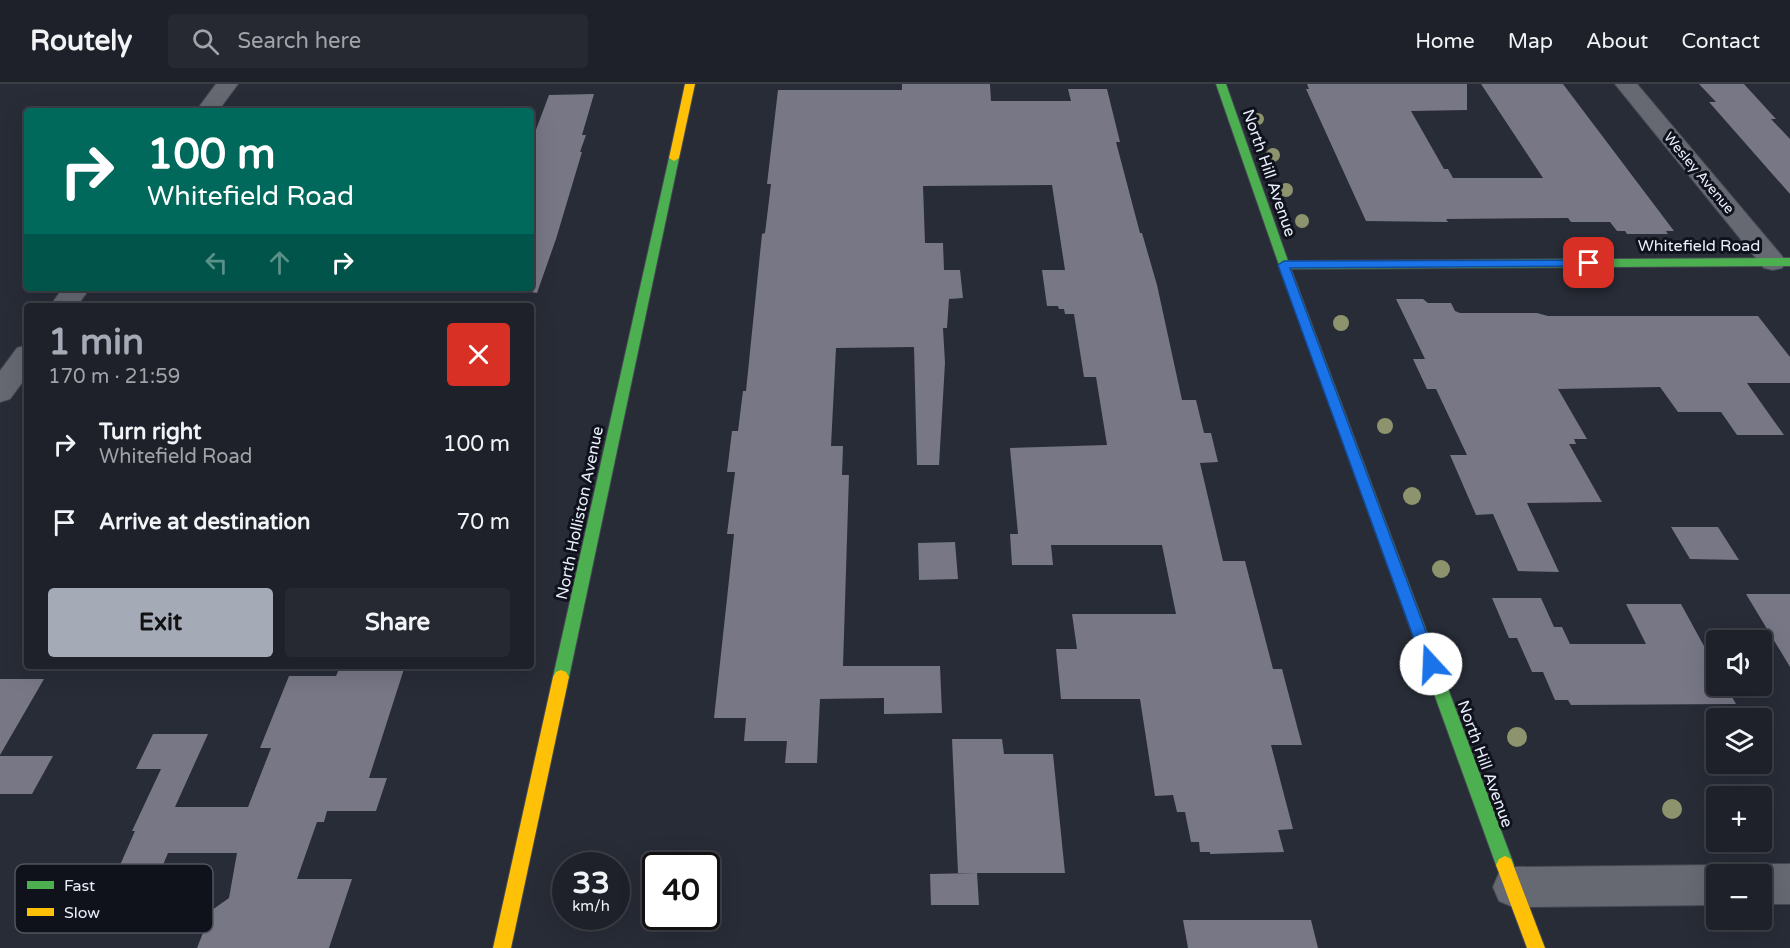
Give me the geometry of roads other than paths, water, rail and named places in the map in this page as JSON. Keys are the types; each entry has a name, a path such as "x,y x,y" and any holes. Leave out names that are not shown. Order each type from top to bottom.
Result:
{"street":[{"path":"209,108 227,84"},
{"name":"North Holliston Avenue","path":"502,948 690,84"},
{"name":"North Hill Avenue","path":"1221,84 1284,265 1536,948"},
{"name":"Wesley Avenue","path":"1626,84 1782,262"},
{"name":"Whitefield Road","path":"1284,265 1782,262"},
{"path":"65,303 75,291"},
{"path":"0,392 24,360"},
{"path":"1772,884 1790,884"},
{"path":"1512,886 1706,885"}]}
